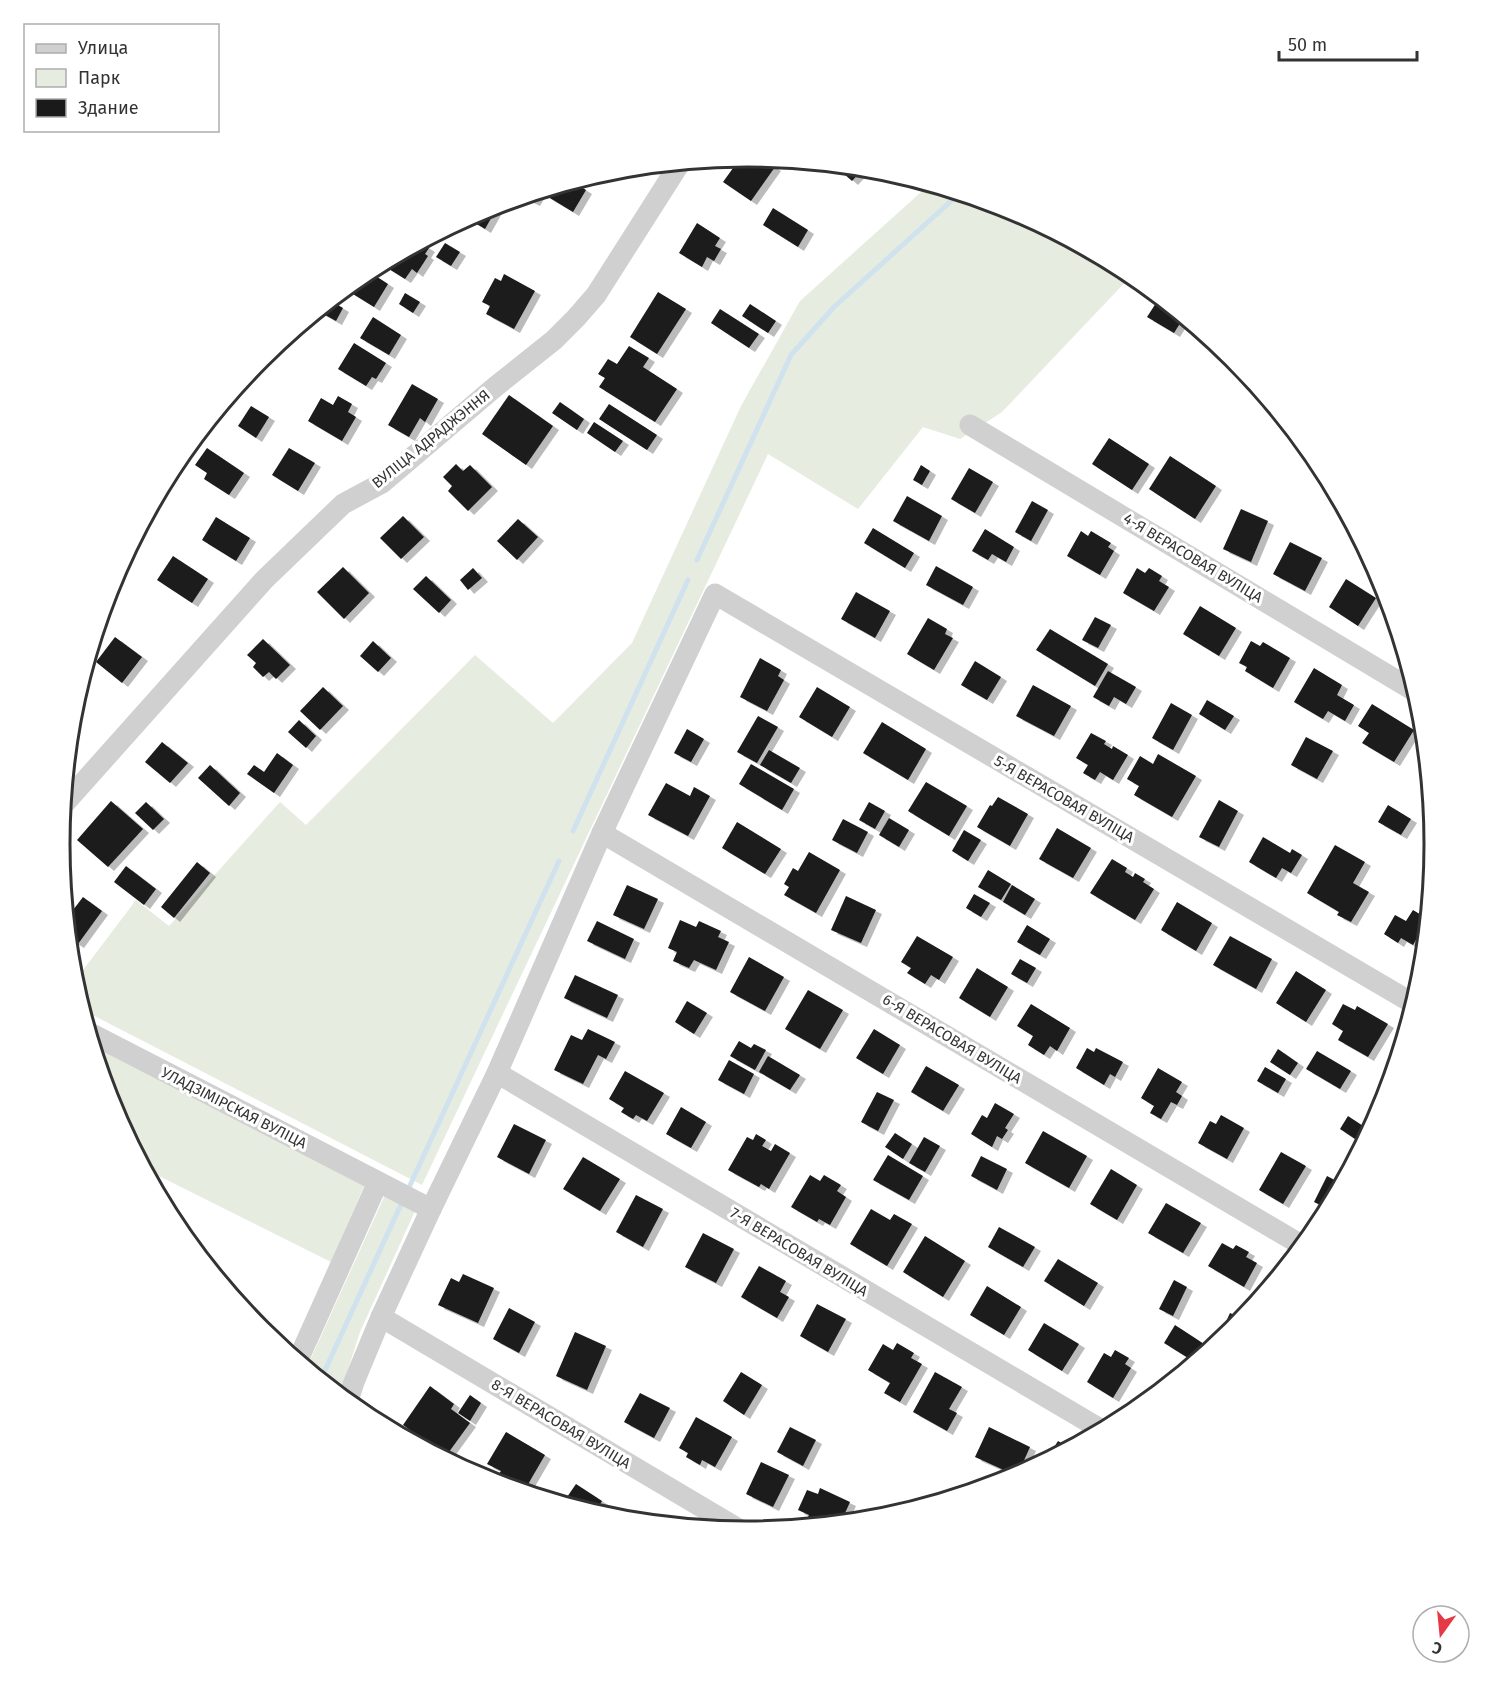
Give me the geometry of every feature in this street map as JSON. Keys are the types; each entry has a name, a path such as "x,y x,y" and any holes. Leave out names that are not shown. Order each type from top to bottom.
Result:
{"street":[{"name":"ВУЛІЦА АДРАДЖЭННЯ","path":"73,794 264,580 343,504 382,483 554,340 576,318 596,295 675,171"},
{"name":"4-Я ВЕРАСОВАЯ ВУЛІЦА","path":"970,424 1405,685"},
{"name":"5-Я ВЕРАСОВАЯ ВУЛІЦА","path":"602,833 715,594 1406,999"},
{"path":"351,1392 425,1205 497,1073 602,833"},
{"name":"6-Я ВЕРАСОВАЯ ВУЛІЦА","path":"602,833 1295,1241"},
{"name":"УЛАДЗІМІРСКАЯ ВУЛІЦА","path":"99,1038 425,1205"},
{"name":"7-Я ВЕРАСОВАЯ ВУЛІЦА","path":"497,1073 1094,1425"},
{"path":"301,1353 383,1185"},
{"name":"8-Я ВЕРАСОВАЯ ВУЛІЦА","path":"381,1317 724,1520"}],"green space":[{"path":"923,190 965,203 1047,237 1125,282 1002,412 960,439 923,427 858,509 768,454 422,1185 93,1015 83,970 136,900 169,926 280,802 306,825 475,655 553,723 632,643 741,406 800,301"},
{"path":"103,1050 365,1184 331,1262 157,1175 122,1103"},
{"path":"385,1195 415,1211 360,1332 342,1386 310,1360"}],"building":[{"path":"734,167 775,168 751,201 723,182"},
{"path":"845,174 856,176 852,181"},
{"path":"582,188 586,190 573,212 549,197"},
{"path":"773,208 808,230 798,247 763,225"},
{"path":"491,218 485,229 477,224"},
{"path":"697,223 720,238 715,246 721,249 714,261 707,257 702,267 679,253"},
{"path":"445,243 460,252 451,266 436,257"},
{"path":"429,248 425,254 428,256 417,273 412,269 405,279 390,270"},
{"path":"504,274 535,291 514,329 486,314 490,306 482,302 495,278 501,281"},
{"path":"377,277 388,284 374,307 353,294"},
{"path":"658,292 686,309 657,354 630,337"},
{"path":"405,293 420,302 413,313 399,304"},
{"path":"750,304 776,321 768,333 742,316"},
{"path":"1156,304 1180,323 1174,333 1147,317"},
{"path":"338,305 343,308 336,321 325,315"},
{"path":"720,309 759,334 749,348 711,323"},
{"path":"373,317 401,335 389,355 360,338"},
{"path":"354,343 386,363 376,379 372,377 366,386 338,369"},
{"path":"629,346 649,358 643,367 677,389 655,422 599,387 605,378 598,374 608,359 617,364"},
{"path":"412,384 438,399 425,422 420,418 409,437 388,425"},
{"path":"509,395 553,426 526,465 482,434"},
{"path":"338,396 352,404 348,412 356,417 342,441 308,421 321,398 333,405"},
{"path":"560,402 584,419 577,430 552,413"},
{"path":"609,404 657,435 647,450 599,419"},
{"path":"251,406 269,417 256,438 238,426"},
{"path":"594,422 623,441 615,452 587,433"},
{"path":"1109,438 1149,464 1132,490 1092,464"},
{"path":"207,448 244,473 229,495 204,479 207,473 195,465"},
{"path":"289,448 315,463 298,491 272,475"},
{"path":"1170,456 1216,486 1195,519 1149,489"},
{"path":"456,464 463,471 470,465 492,487 468,511 448,491 452,486 443,477"},
{"path":"921,465 930,471 922,485 913,480"},
{"path":"969,468 993,482 975,513 951,499"},
{"path":"907,496 942,516 929,541 893,521"},
{"path":"1032,501 1048,510 1031,541 1015,532"},
{"path":"1241,509 1268,521 1251,562 1223,549"},
{"path":"403,516 424,537 401,559 380,538"},
{"path":"216,517 250,538 236,561 202,540"},
{"path":"518,519 538,537 517,560 497,541"},
{"path":"873,528 914,553 905,568 864,543"},
{"path":"985,529 1014,547 1006,562 992,554 988,560 972,551"},
{"path":"1081,531 1088,536 1091,531 1111,543 1108,547 1114,551 1100,575 1067,556"},
{"path":"1290,542 1322,558 1305,591 1273,574"},
{"path":"173,556 208,579 192,603 157,580"},
{"path":"936,566 973,587 963,605 926,585"},
{"path":"343,567 369,593 344,619 317,592"},
{"path":"473,568 482,578 468,590 460,580"},
{"path":"1137,568 1145,573 1149,568 1162,576 1159,581 1169,587 1154,611 1123,593"},
{"path":"426,576 451,600 439,613 413,589"},
{"path":"1346,579 1376,598 1358,626 1329,607"},
{"path":"856,592 890,611 875,638 841,619"},
{"path":"1200,606 1236,628 1219,656 1183,634"},
{"path":"1095,617 1111,625 1098,648 1082,640"},
{"path":"928,618 947,629 945,634 953,638 934,670 907,654"},
{"path":"1050,629 1108,664 1095,686 1036,650"},
{"path":"115,637 142,657 122,683 96,662"},
{"path":"263,639 290,665 276,679 269,672 263,677 253,667 256,663 247,655"},
{"path":"373,641 391,658 378,672 360,656"},
{"path":"1251,641 1260,646 1263,642 1290,658 1273,688 1245,671 1247,667 1239,663"},
{"path":"760,658 781,670 778,676 784,680 767,711 740,697"},
{"path":"975,661 1001,677 987,700 961,685"},
{"path":"1314,668 1342,685 1337,695 1354,705 1345,721 1328,711 1323,719 1294,702"},
{"path":"1108,671 1136,687 1126,704 1114,697 1109,706 1093,697"},
{"path":"1033,685 1071,706 1054,736 1016,716"},
{"path":"323,687 343,706 320,730 300,711"},
{"path":"817,687 850,707 832,737 799,717"},
{"path":"1207,700 1234,716 1225,730 1199,714"},
{"path":"1171,703 1192,715 1173,750 1152,738"},
{"path":"1372,704 1414,730 1394,762 1362,743 1369,733 1358,726"},
{"path":"758,716 778,727 757,763 737,752"},
{"path":"299,720 316,736 306,748 288,732"},
{"path":"882,722 926,749 908,780 863,753"},
{"path":"687,729 704,739 691,762 674,753"},
{"path":"1091,733 1106,741 1104,744 1112,749 1113,746 1128,755 1113,780 1100,772 1095,780 1083,773 1088,765 1076,758"},
{"path":"1306,737 1333,751 1317,779 1291,765"},
{"path":"162,742 188,763 170,783 145,762"},
{"path":"769,750 800,768 791,783 760,765"},
{"path":"277,753 293,765 274,793 247,774 254,765 264,772"},
{"path":"1158,754 1196,776 1172,817 1134,795 1139,786 1127,779 1140,756 1153,764"},
{"path":"751,764 794,789 782,810 739,784"},
{"path":"210,765 240,793 229,806 198,778"},
{"path":"926,782 967,806 949,836 908,811"},
{"path":"666,783 690,796 694,787 710,796 688,836 648,815"},
{"path":"998,797 1028,814 1010,846 977,827 990,805 992,806"},
{"path":"1219,800 1238,811 1219,847 1199,837"},
{"path":"111,801 143,829 108,867 77,840"},
{"path":"146,802 164,819 153,830 135,813"},
{"path":"869,802 885,811 875,829 859,820"},
{"path":"1388,805 1411,819 1401,835 1378,822"},
{"path":"889,818 909,830 899,847 879,835"},
{"path":"843,819 868,832 857,853 832,840"},
{"path":"737,822 781,849 765,874 722,848"},
{"path":"1057,828 1091,848 1073,878 1039,859"},
{"path":"964,830 981,840 968,861 952,851"},
{"path":"1263,837 1290,853 1292,849 1302,855 1291,873 1282,868 1276,878 1249,862"},
{"path":"1335,845 1365,862 1353,883 1369,892 1351,922 1337,915 1339,912 1307,893"},
{"path":"809,852 840,870 816,913 784,895 789,887 784,884 793,868 798,871"},
{"path":"1112,859 1127,868 1125,872 1133,877 1135,873 1145,879 1143,882 1154,889 1135,920 1090,893"},
{"path":"197,862 210,873 174,918 161,907"},
{"path":"126,866 156,889 144,905 114,882"},
{"path":"988,870 1011,884 1001,900 978,887"},
{"path":"627,885 658,899 644,929 613,915"},
{"path":"1012,885 1035,899 1025,915 1003,902"},
{"path":"974,894 990,903 981,917 966,908"},
{"path":"846,896 876,910 861,943 831,930"},
{"path":"83,897 102,911 78,944 76,932 74,909"},
{"path":"1177,902 1212,923 1196,951 1161,930"},
{"path":"1413,910 1421,915 1418,936 1413,945 1401,938 1398,943 1384,934 1395,915 1406,921"},
{"path":"680,920 696,927 699,921 721,931 718,937 729,942 716,970 694,960 689,968 673,961 677,952 668,948"},
{"path":"597,921 634,939 625,959 587,941"},
{"path":"1027,925 1050,939 1040,955 1017,942"},
{"path":"917,936 953,957 939,980 931,975 925,984 907,973 911,968 901,962"},
{"path":"1230,936 1272,959 1256,989 1213,965"},
{"path":"749,957 784,977 765,1011 730,992"},
{"path":"1020,959 1036,968 1027,983 1011,974"},
{"path":"977,968 1008,987 990,1017 959,998"},
{"path":"1296,971 1326,990 1306,1022 1276,1003"},
{"path":"575,975 618,995 607,1018 564,998"},
{"path":"808,990 843,1010 820,1049 785,1029"},
{"path":"687,1001 707,1013 694,1034 675,1022"},
{"path":"1031,1004 1070,1028 1057,1051 1050,1046 1044,1055 1028,1045 1033,1036 1017,1026"},
{"path":"1343,1004 1355,1010 1357,1006 1388,1024 1368,1057 1338,1040 1343,1031 1332,1024"},
{"path":"588,1029 615,1042 606,1059 598,1055 583,1084 554,1070 571,1035 582,1040"},
{"path":"874,1029 900,1045 883,1074 856,1058"},
{"path":"739,1041 751,1048 754,1044 766,1050 755,1070 730,1056"},
{"path":"1087,1048 1094,1052 1096,1048 1123,1062 1115,1077 1110,1074 1104,1085 1076,1068"},
{"path":"1278,1049 1298,1063 1290,1075 1270,1062"},
{"path":"1317,1051 1351,1071 1340,1089 1306,1069"},
{"path":"768,1056 800,1075 790,1090 759,1072"},
{"path":"729,1060 754,1074 744,1094 718,1080"},
{"path":"926,1066 959,1085 943,1111 911,1092"},
{"path":"1265,1067 1286,1079 1278,1093 1257,1081"},
{"path":"1158,1068 1182,1082 1176,1092 1182,1096 1177,1105 1171,1102 1161,1119 1150,1113 1154,1106 1141,1098"},
{"path":"625,1071 664,1093 647,1121 636,1115 633,1119 621,1112 624,1108 609,1099"},
{"path":"877,1092 894,1100 878,1131 861,1122"},
{"path":"995,1103 1014,1114 1005,1128 1008,1130 1002,1139 997,1136 992,1147 971,1134 982,1115 987,1118"},
{"path":"681,1107 706,1122 691,1148 666,1134"},
{"path":"1221,1115 1244,1128 1227,1159 1198,1143 1210,1121 1216,1124"},
{"path":"1348,1116 1363,1126 1356,1140 1340,1129"},
{"path":"514,1124 546,1140 529,1174 497,1157"},
{"path":"1043,1131 1087,1156 1069,1188 1025,1163"},
{"path":"895,1133 912,1144 903,1159 885,1147"},
{"path":"756,1134 766,1140 762,1146 771,1151 775,1144 790,1153 769,1189 761,1184 759,1187 728,1170 747,1137 753,1140"},
{"path":"924,1137 940,1146 925,1172 909,1163"},
{"path":"1281,1152 1306,1166 1283,1204 1259,1190"},
{"path":"888,1155 923,1176 909,1200 873,1180"},
{"path":"981,1156 1007,1169 997,1190 971,1176"},
{"path":"583,1157 620,1179 600,1211 563,1189"},
{"path":"1111,1169 1137,1185 1117,1220 1090,1204"},
{"path":"810,1175 820,1181 824,1175 841,1185 837,1191 846,1197 830,1225 819,1219 817,1222 791,1207"},
{"path":"1327,1176 1335,1180 1320,1205 1314,1202"},
{"path":"636,1195 663,1209 643,1247 616,1232"},
{"path":"1166,1203 1201,1223 1183,1253 1148,1233"},
{"path":"871,1209 890,1220 894,1214 912,1224 887,1266 850,1244"},
{"path":"999,1227 1035,1247 1023,1267 988,1247"},
{"path":"703,1233 734,1249 716,1283 685,1267"},
{"path":"925,1236 965,1261 943,1297 903,1272"},
{"path":"1222,1243 1233,1249 1236,1245 1249,1252 1246,1257 1257,1263 1244,1287 1208,1266"},
{"path":"1058,1259 1098,1283 1084,1306 1044,1281"},
{"path":"759,1266 786,1281 780,1292 789,1297 777,1318 741,1297"},
{"path":"463,1274 494,1288 478,1323 438,1305 451,1278 459,1282"},
{"path":"1174,1280 1187,1287 1173,1316 1159,1309"},
{"path":"987,1286 1021,1307 1004,1335 970,1315"},
{"path":"817,1304 846,1319 828,1352 800,1336"},
{"path":"509,1308 535,1322 519,1353 493,1339"},
{"path":"1230,1313 1234,1315 1226,1323"},
{"path":"1044,1323 1079,1344 1062,1371 1028,1350"},
{"path":"1175,1325 1204,1344 1188,1358 1164,1343"},
{"path":"575,1332 606,1346 587,1390 556,1376"},
{"path":"897,1343 914,1353 911,1358 922,1364 900,1402 884,1393 890,1383 868,1370 883,1344 893,1350"},
{"path":"1115,1350 1129,1358 1125,1364 1131,1368 1113,1398 1087,1382 1104,1353 1111,1357"},
{"path":"741,1372 762,1385 744,1415 723,1401"},
{"path":"935,1372 962,1387 949,1409 957,1413 947,1431 913,1412"},
{"path":"430,1386 454,1404 451,1409 470,1423 449,1452 403,1425"},
{"path":"640,1393 670,1408 654,1438 624,1422"},
{"path":"470,1395 481,1403 470,1421 458,1413"},
{"path":"696,1417 732,1437 715,1467 702,1460 700,1465 686,1457 688,1453 679,1448"},
{"path":"790,1427 816,1440 803,1466 777,1452"},
{"path":"989,1427 1030,1447 1023,1462 1004,1470 975,1457"},
{"path":"506,1432 545,1455 528,1484 499,1473 501,1471 487,1464"},
{"path":"761,1462 789,1475 773,1507 746,1494"},
{"path":"576,1484 602,1501 600,1505 567,1497"},
{"path":"820,1488 850,1502 845,1514 807,1518 809,1515 798,1510 807,1490 818,1494"}],"waterway":[{"path":"697,560 791,355 834,307 953,199"},
{"path":"573,831 688,580"},
{"path":"407,1192 559,861"},
{"path":"324,1372 403,1200"}]}
